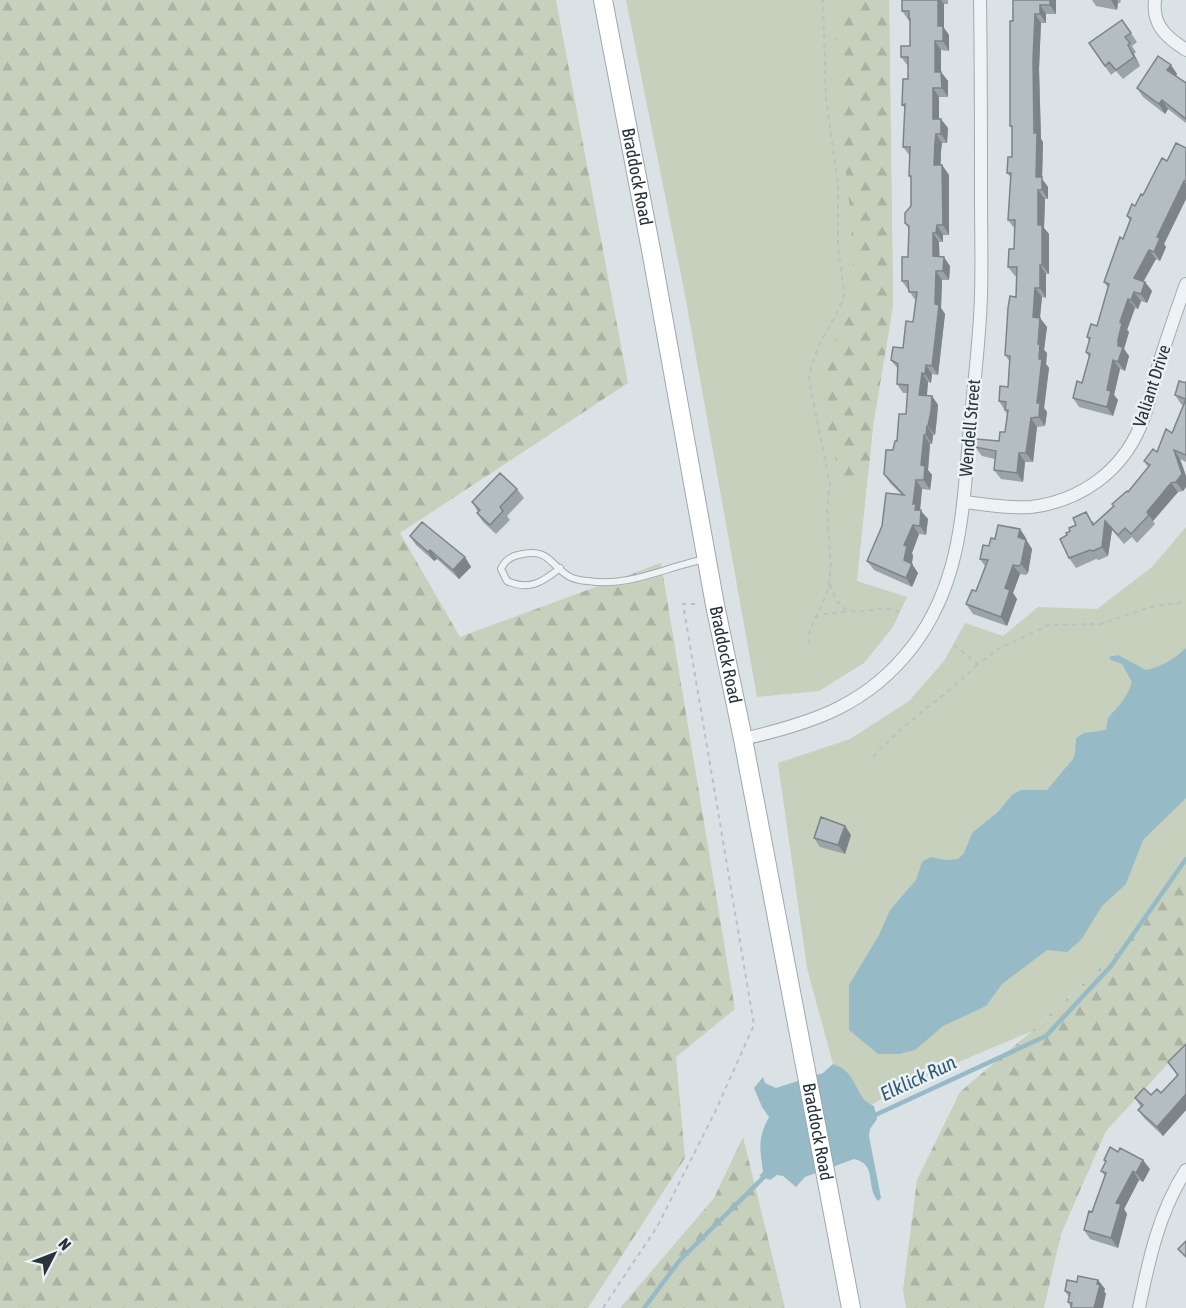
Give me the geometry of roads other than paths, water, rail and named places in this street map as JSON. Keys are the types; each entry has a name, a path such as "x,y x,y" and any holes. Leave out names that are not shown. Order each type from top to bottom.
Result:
{"main road":[{"name":"Braddock Road","path":"603,0 651,250 706,558 743,738 851,1308"}],"street":[{"name":"Wendell Street","path":"743,738 793,727 821,717 864,693 895,667 915,644 942,599 952,571 963,502 981,294 980,0"},
{"path":"1155,0 1156,20 1161,30 1169,39 1186,50"},
{"name":"Valiant Drive","path":"963,502 1029,507 1048,504 1086,490 1111,470 1131,446 1141,425 1169,331 1186,284"},
{"path":"1138,1308 1162,1214 1186,1170"}],"lane":[{"path":"560,568 542,581 523,587 507,581 501,569 510,557 532,553 546,556 560,568 570,577 590,582 618,582 706,558"}],"water":[{"path":"1186,648 1186,798 1143,840 1126,884 1102,906 1081,940 1067,952 1047,950 1002,984 986,1006 943,1026 915,1050 899,1054 878,1054 849,1030 849,985 879,935 890,910 916,880 922,862 930,857 946,860 958,859 964,853 972,833 998,812 1012,795 1021,790 1047,790 1073,759 1076,738 1084,733 1106,730 1108,718 1125,698 1132,682 1122,664 1109,657 1118,655 1146,670 1168,662"},
{"path":"833,1064 848,1073 863,1097 874,1106 877,1119 870,1129 869,1136 881,1198 878,1201 872,1189 869,1171 861,1162 854,1159 805,1177 796,1187 783,1176 777,1175 770,1180 759,1176 763,1172 761,1138 769,1117 754,1088 763,1077 765,1083 776,1088 823,1073"}],"waterway":[{"name":"Elklick Run","path":"873,1116 1046,1036 1111,966 1186,859"},
{"name":"Elklick Run","path":"644,1308 680,1260 766,1175"}]}
